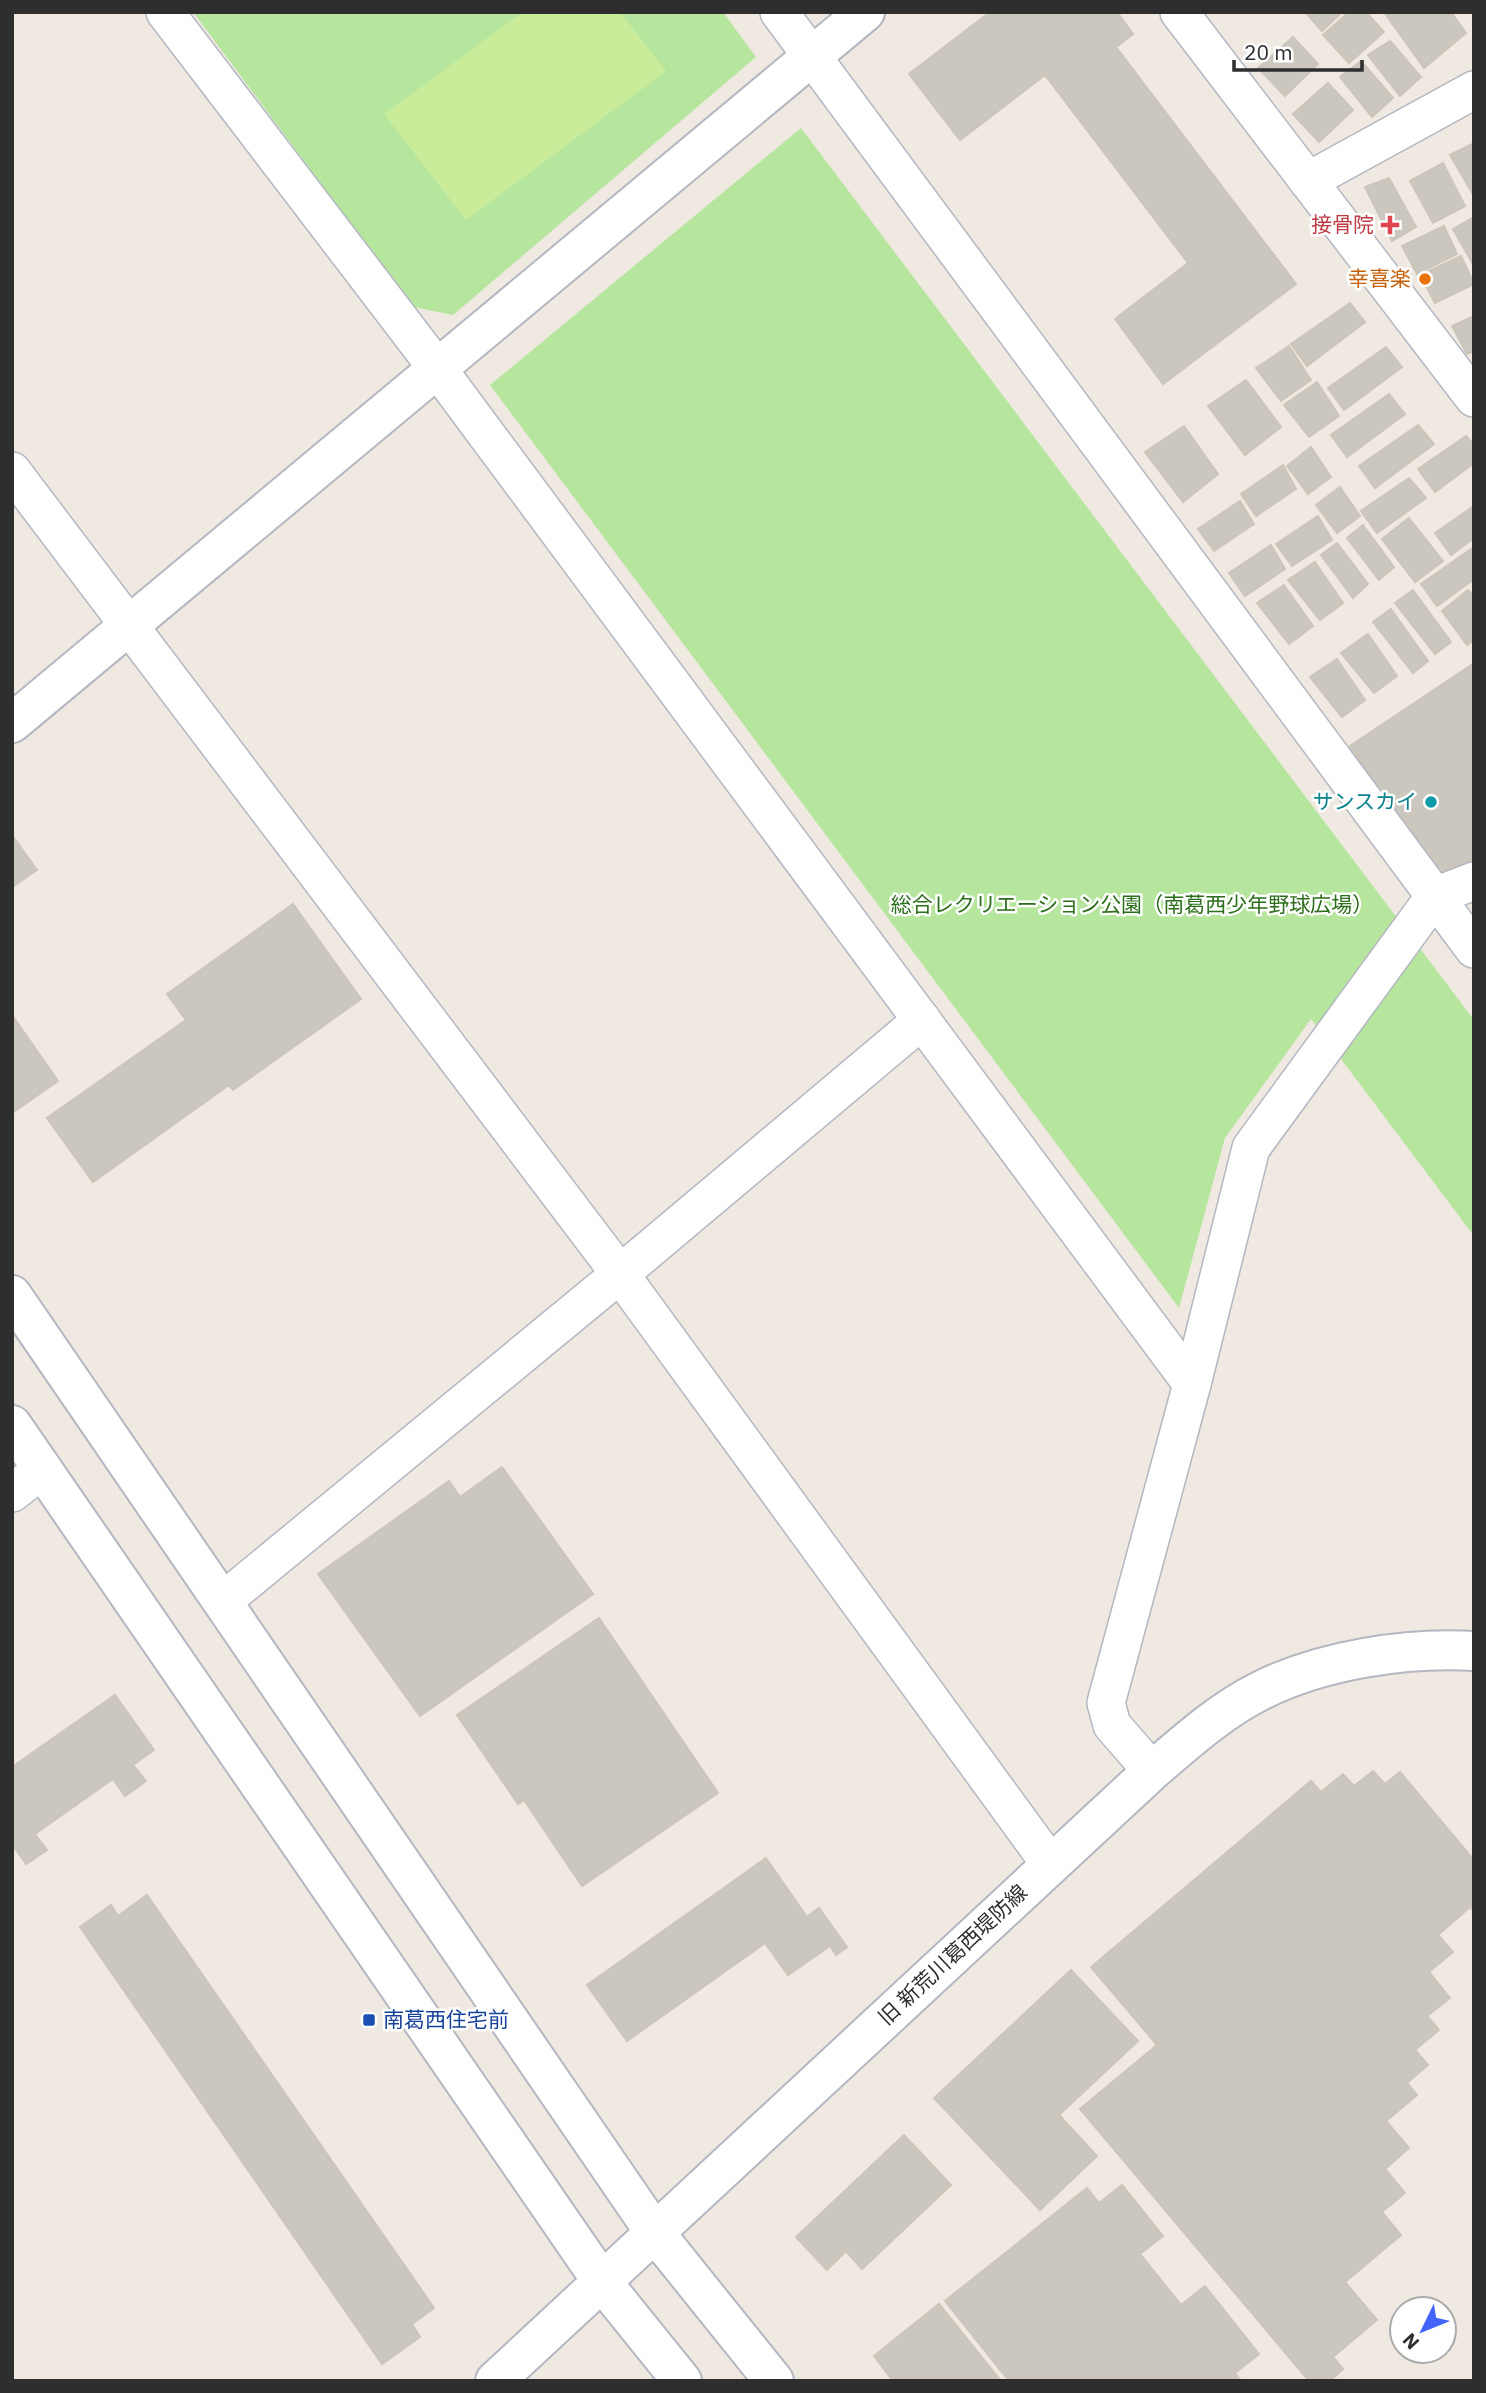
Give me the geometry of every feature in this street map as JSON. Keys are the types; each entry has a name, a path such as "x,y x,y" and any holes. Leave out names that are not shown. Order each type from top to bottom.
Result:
{"street":[{"path":"165,12 438,368 1192,1384"},
{"path":"779,12 1474,948"},
{"path":"12,723 865,12"},
{"path":"1179,12 1474,398"},
{"path":"1308,181 1474,90"},
{"path":"12,471 620,1274 1051,1865"},
{"path":"1152,1771 1112,1725 1106,1703 1192,1384 1251,1148 1435,896 1474,881"},
{"path":"223,1601 620,1274 922,1020"},
{"path":"12,1296 655,2233 774,2381"},
{"path":"12,1425 603,2283 681,2381"},
{"path":"12,1493 43,1469"},
{"name":"旧 新荒川葛西堤防線","path":"495,2381 1152,1771 1204,1727 1259,1691 1317,1668 1447,1649 1474,1651"}],"green space":[{"path":"193,12 723,12 756,57 453,315 413,307"},
{"path":"523,12 620,12 666,71 466,220 384,114"},
{"name":"総合レクリエーション公園（南葛西少年野球広場）","path":"801,128 1474,1020 1474,1236 1311,1019 1225,1138 1179,1308 490,385"}],"building":[{"path":"990,12 1117,12 1133,34 1116,47 1296,284 1163,384 1115,319 1188,263 1045,75 960,140 909,74"},
{"path":"1305,12 1342,12 1322,31"},
{"path":"1349,12 1366,12 1384,32 1349,63 1323,35"},
{"path":"1384,12 1451,12 1466,33 1424,68"},
{"path":"1293,37 1318,64 1285,96 1258,68"},
{"path":"1390,41 1421,77 1400,96 1368,55"},
{"path":"1361,61 1393,98 1372,117 1340,77"},
{"path":"1328,83 1353,110 1319,142 1293,114"},
{"path":"1474,143 1474,196 1450,155"},
{"path":"1443,163 1465,206 1433,223 1410,181"},
{"path":"1389,178 1416,227 1392,241 1365,187"},
{"path":"1474,217 1474,266 1453,229"},
{"path":"1444,226 1457,254 1417,274 1402,246"},
{"path":"1461,256 1474,284 1435,303 1420,275"},
{"path":"1350,303 1365,322 1307,366 1291,344"},
{"path":"1474,316 1474,351 1467,354 1452,326"},
{"path":"1289,346 1311,380 1281,401 1256,368"},
{"path":"1386,347 1402,367 1344,410 1328,388"},
{"path":"1246,380 1281,427 1245,455 1208,406"},
{"path":"1317,382 1339,416 1309,437 1284,405"},
{"path":"1389,394 1405,414 1347,457 1331,435"},
{"path":"1418,425 1434,444 1375,488 1359,466"},
{"path":"1184,426 1218,474 1183,502 1145,452"},
{"path":"1466,436 1474,445 1474,463 1435,492 1418,469"},
{"path":"1311,447 1331,477 1308,494 1287,466"},
{"path":"1283,465 1296,489 1256,516 1241,494"},
{"path":"1409,478 1426,498 1377,533 1361,511"},
{"path":"1340,487 1360,516 1337,533 1316,505"},
{"path":"1240,501 1254,524 1214,551 1198,529"},
{"path":"1474,506 1474,538 1451,555 1435,533"},
{"path":"1318,516 1332,540 1292,566 1276,544"},
{"path":"1409,518 1443,561 1415,582 1382,539"},
{"path":"1363,525 1394,567 1379,580 1347,538"},
{"path":"1337,543 1368,584 1353,598 1321,555"},
{"path":"1271,545 1285,569 1245,596 1229,573"},
{"path":"1474,547 1474,579 1437,606 1421,584"},
{"path":"1315,562 1343,603 1320,620 1288,580"},
{"path":"1284,585 1313,626 1289,644 1257,603"},
{"path":"1413,590 1451,642 1435,654 1395,603"},
{"path":"1468,590 1474,596 1474,640 1467,645 1442,611"},
{"path":"1391,609 1428,661 1413,673 1373,622"},
{"path":"1368,634 1397,676 1374,693 1341,653"},
{"path":"1337,659 1365,700 1342,717 1310,677"},
{"name":"サンスカイ","path":"1474,663 1474,859 1437,874 1350,746"},
{"path":"12,835 37,870 12,887"},
{"path":"293,904 361,999 233,1090 229,1085 93,1182 47,1118 186,1020 167,994"},
{"path":"12,1015 58,1081 12,1113"},
{"path":"502,1467 593,1594 420,1716 318,1574 449,1481 460,1497"},
{"path":"599,1618 718,1793 582,1886 524,1800 518,1804 457,1715"},
{"path":"115,1695 154,1750 133,1765 146,1781 125,1796 113,1779 35,1834 47,1850 26,1864 15,1848 12,1850 12,1767"},
{"path":"1373,1771 1385,1784 1400,1772 1474,1860 1474,1911 1470,1907 1438,1935 1453,1952 1429,1972 1450,1998 1427,2016 1439,2030 1415,2050 1428,2065 1407,2083 1417,2095 1386,2121 1409,2148 1385,2169 1405,2193 1382,2212 1401,2235 1345,2282 1377,2320 1333,2357 1343,2369 1330,2381 1309,2381 1080,2109 1157,2045 1091,1967 1311,1781 1321,1792 1343,1774 1354,1786"},
{"path":"766,1858 807,1917 819,1908 847,1947 836,1955 830,1946 788,1975 765,1943 627,2041 587,1985"},
{"path":"147,1895 434,2308 412,2324 420,2337 382,2364 80,1927 111,1905 118,1916"},
{"path":"1071,1970 1138,2041 1059,2115 1097,2156 1040,2210 934,2098"},
{"path":"904,2135 951,2185 862,2269 846,2251 827,2270 796,2237"},
{"path":"1122,2185 1163,2236 1140,2254 1181,2305 1205,2286 1259,2354 1235,2373 1241,2381 1009,2381 945,2301 1087,2188 1099,2203"},
{"path":"939,2304 1001,2381 893,2381 874,2356"}],"place":[{"name":"接骨院","path":"1390,225"},
{"name":"幸喜楽","path":"1425,279"},
{"name":"サンスカイ","path":"1431,802"},
{"name":"南葛西住宅前","path":"369,2020"}]}
